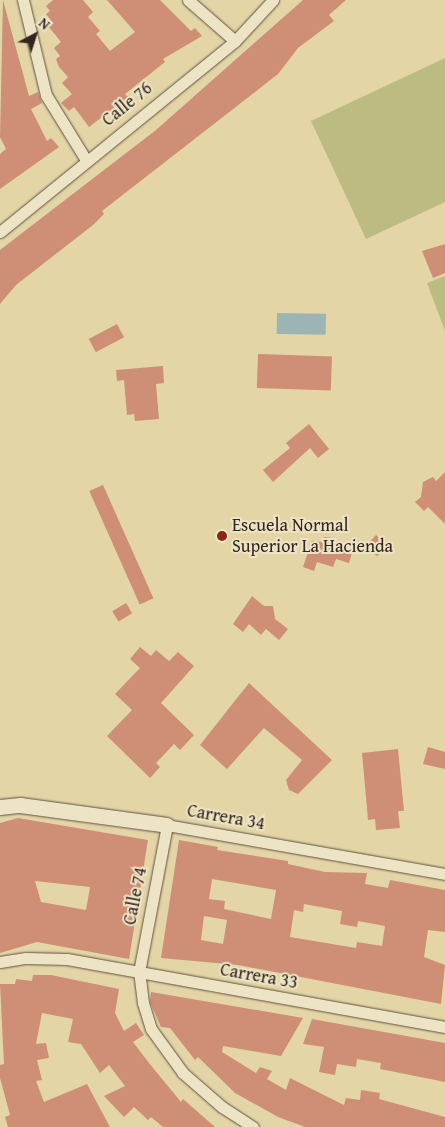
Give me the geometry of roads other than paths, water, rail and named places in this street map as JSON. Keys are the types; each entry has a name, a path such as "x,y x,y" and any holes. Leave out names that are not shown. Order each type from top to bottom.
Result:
{"street":[{"path":"23,0 46,95 86,160"},
{"path":"188,0 235,41"},
{"name":"Calle 76","path":"0,232 86,160 235,41 273,0"},
{"name":"Carrera 34","path":"0,807 20,805 167,825 445,874"},
{"name":"Calle 74","path":"138,972 167,825"},
{"name":"Carrera 33","path":"0,962 26,958 67,959 445,1027"},
{"path":"138,972 151,1029 166,1051 202,1091 253,1127"}],"water":[{"path":"277,313 326,314 326,335 277,334"}],"place":[{"name":"Escuela Normal Superior La Hacienda","path":"222,536"}]}
